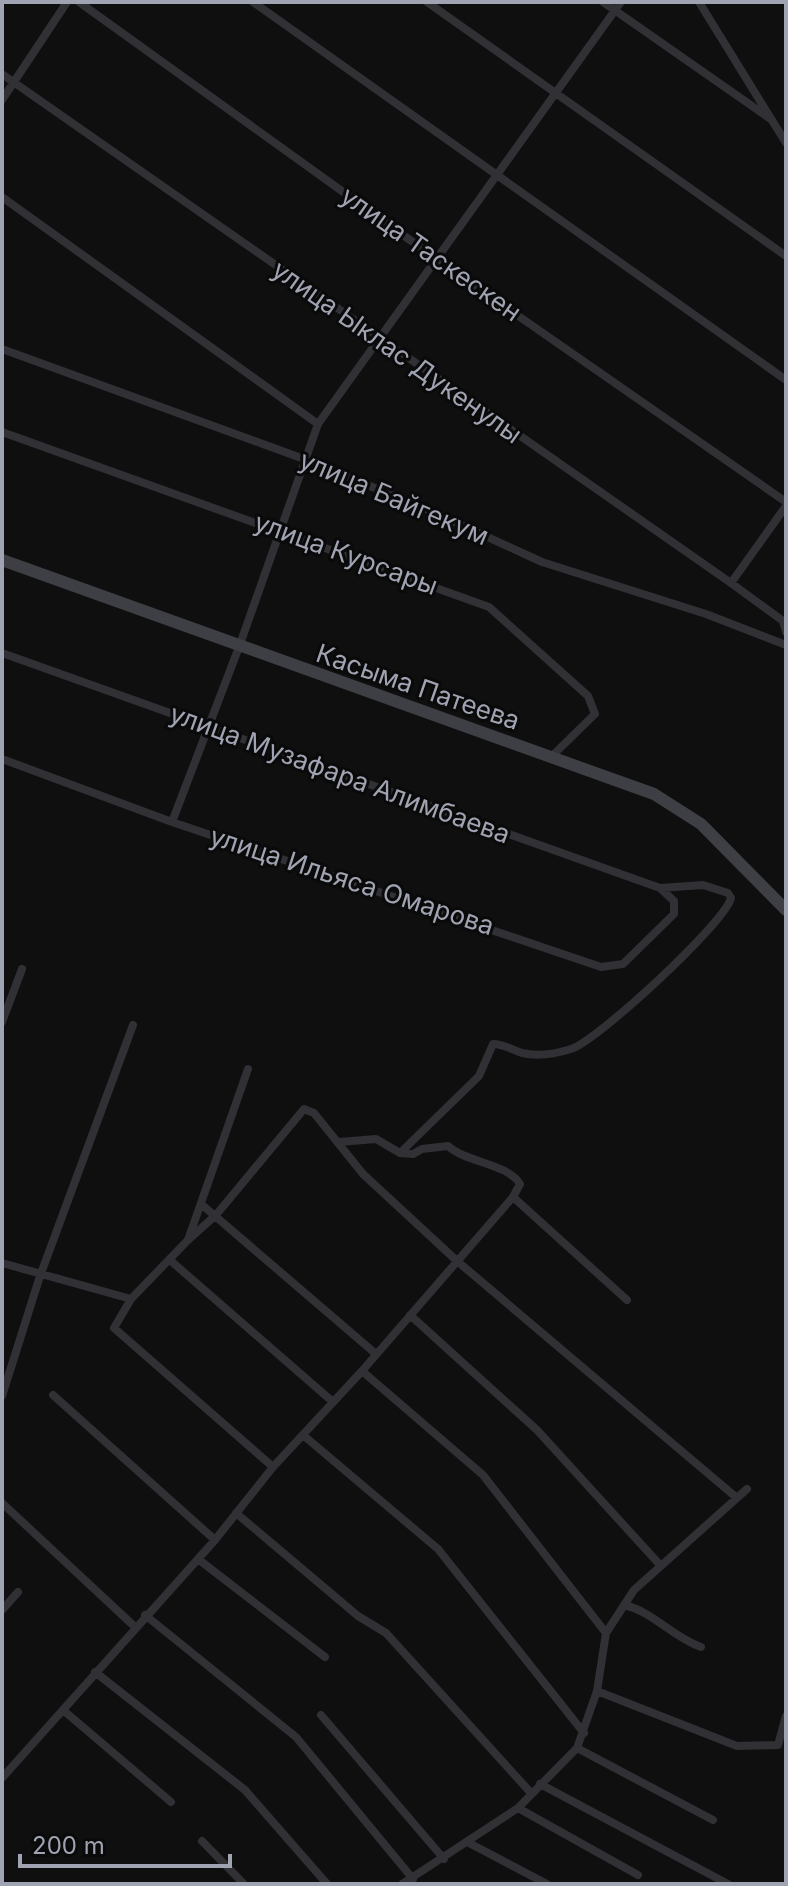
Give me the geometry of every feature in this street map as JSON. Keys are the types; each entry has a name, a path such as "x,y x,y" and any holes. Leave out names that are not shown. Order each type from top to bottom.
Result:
{"main road":[{"name":"Касыма Патеева","path":"2,560 654,794 701,824 786,910"}],"street":[{"path":"2,100 67,2"},
{"name":"улица Таскескен","path":"79,2 435,258 786,504"},
{"path":"253,2 786,380"},
{"path":"427,2 786,256"},
{"path":"603,2 618,6 772,120"},
{"path":"699,2 786,143"},
{"path":"172,822 239,647 278,529 318,424 618,6"},
{"name":"улица Ыклас Дукенулы","path":"2,74 731,583 783,621 786,632"},
{"path":"2,197 318,424"},
{"name":"улица Байгекум","path":"2,349 304,459 431,511 542,562 706,614 786,645"},
{"name":"улица Курсары","path":"2,432 489,607 588,696 595,714 551,757"},
{"path":"731,583 786,504"},
{"name":"улица Музафара Алимбаева","path":"2,653 660,888 674,901"},
{"name":"улица Ильяса Омарова","path":"2,759 172,822 601,967 623,964 637,952 674,914 674,901"},
{"path":"400,1153 479,1076 493,1044 546,1055 575,1048 591,1039 671,968 723,912 731,898 728,893 703,885 660,888"},
{"path":"2,1022 22,969"},
{"path":"2,1396 40,1276 133,1025"},
{"path":"188,1240 248,1069"},
{"path":"273,1467 114,1328 131,1299 216,1215 304,1109 314,1113 363,1174 457,1261 737,1498"},
{"path":"2,1778 134,1626 215,1540 273,1467 362,1371 513,1197 520,1184 514,1175 459,1156 448,1146 422,1149 413,1154 400,1153 376,1139 339,1142"},
{"path":"513,1197 627,1300"},
{"path":"201,1204 376,1354"},
{"path":"171,1261 333,1402"},
{"path":"2,1263 131,1299"},
{"path":"410,1315 537,1430 661,1566"},
{"path":"362,1371 483,1475 606,1633"},
{"path":"53,1395 215,1540"},
{"path":"303,1435 438,1549 584,1733"},
{"path":"402,1884 469,1843 518,1808 577,1748 597,1691 606,1633 624,1605 634,1590 747,1489"},
{"path":"2,1503 134,1626"},
{"path":"236,1513 358,1616 386,1633 531,1793"},
{"path":"198,1559 325,1657"},
{"path":"2,1610 18,1592"},
{"path":"624,1605 641,1609 687,1642 701,1647"},
{"path":"145,1615 296,1737 413,1879"},
{"path":"95,1672 245,1790 327,1884"},
{"path":"597,1691 737,1746 778,1745 786,1716"},
{"path":"63,1710 171,1802"},
{"path":"321,1715 444,1859"},
{"path":"577,1748 713,1820"},
{"path":"540,1784 728,1884"},
{"path":"518,1808 638,1875"},
{"path":"202,1841 244,1884"},
{"path":"469,1843 547,1884"}]}
